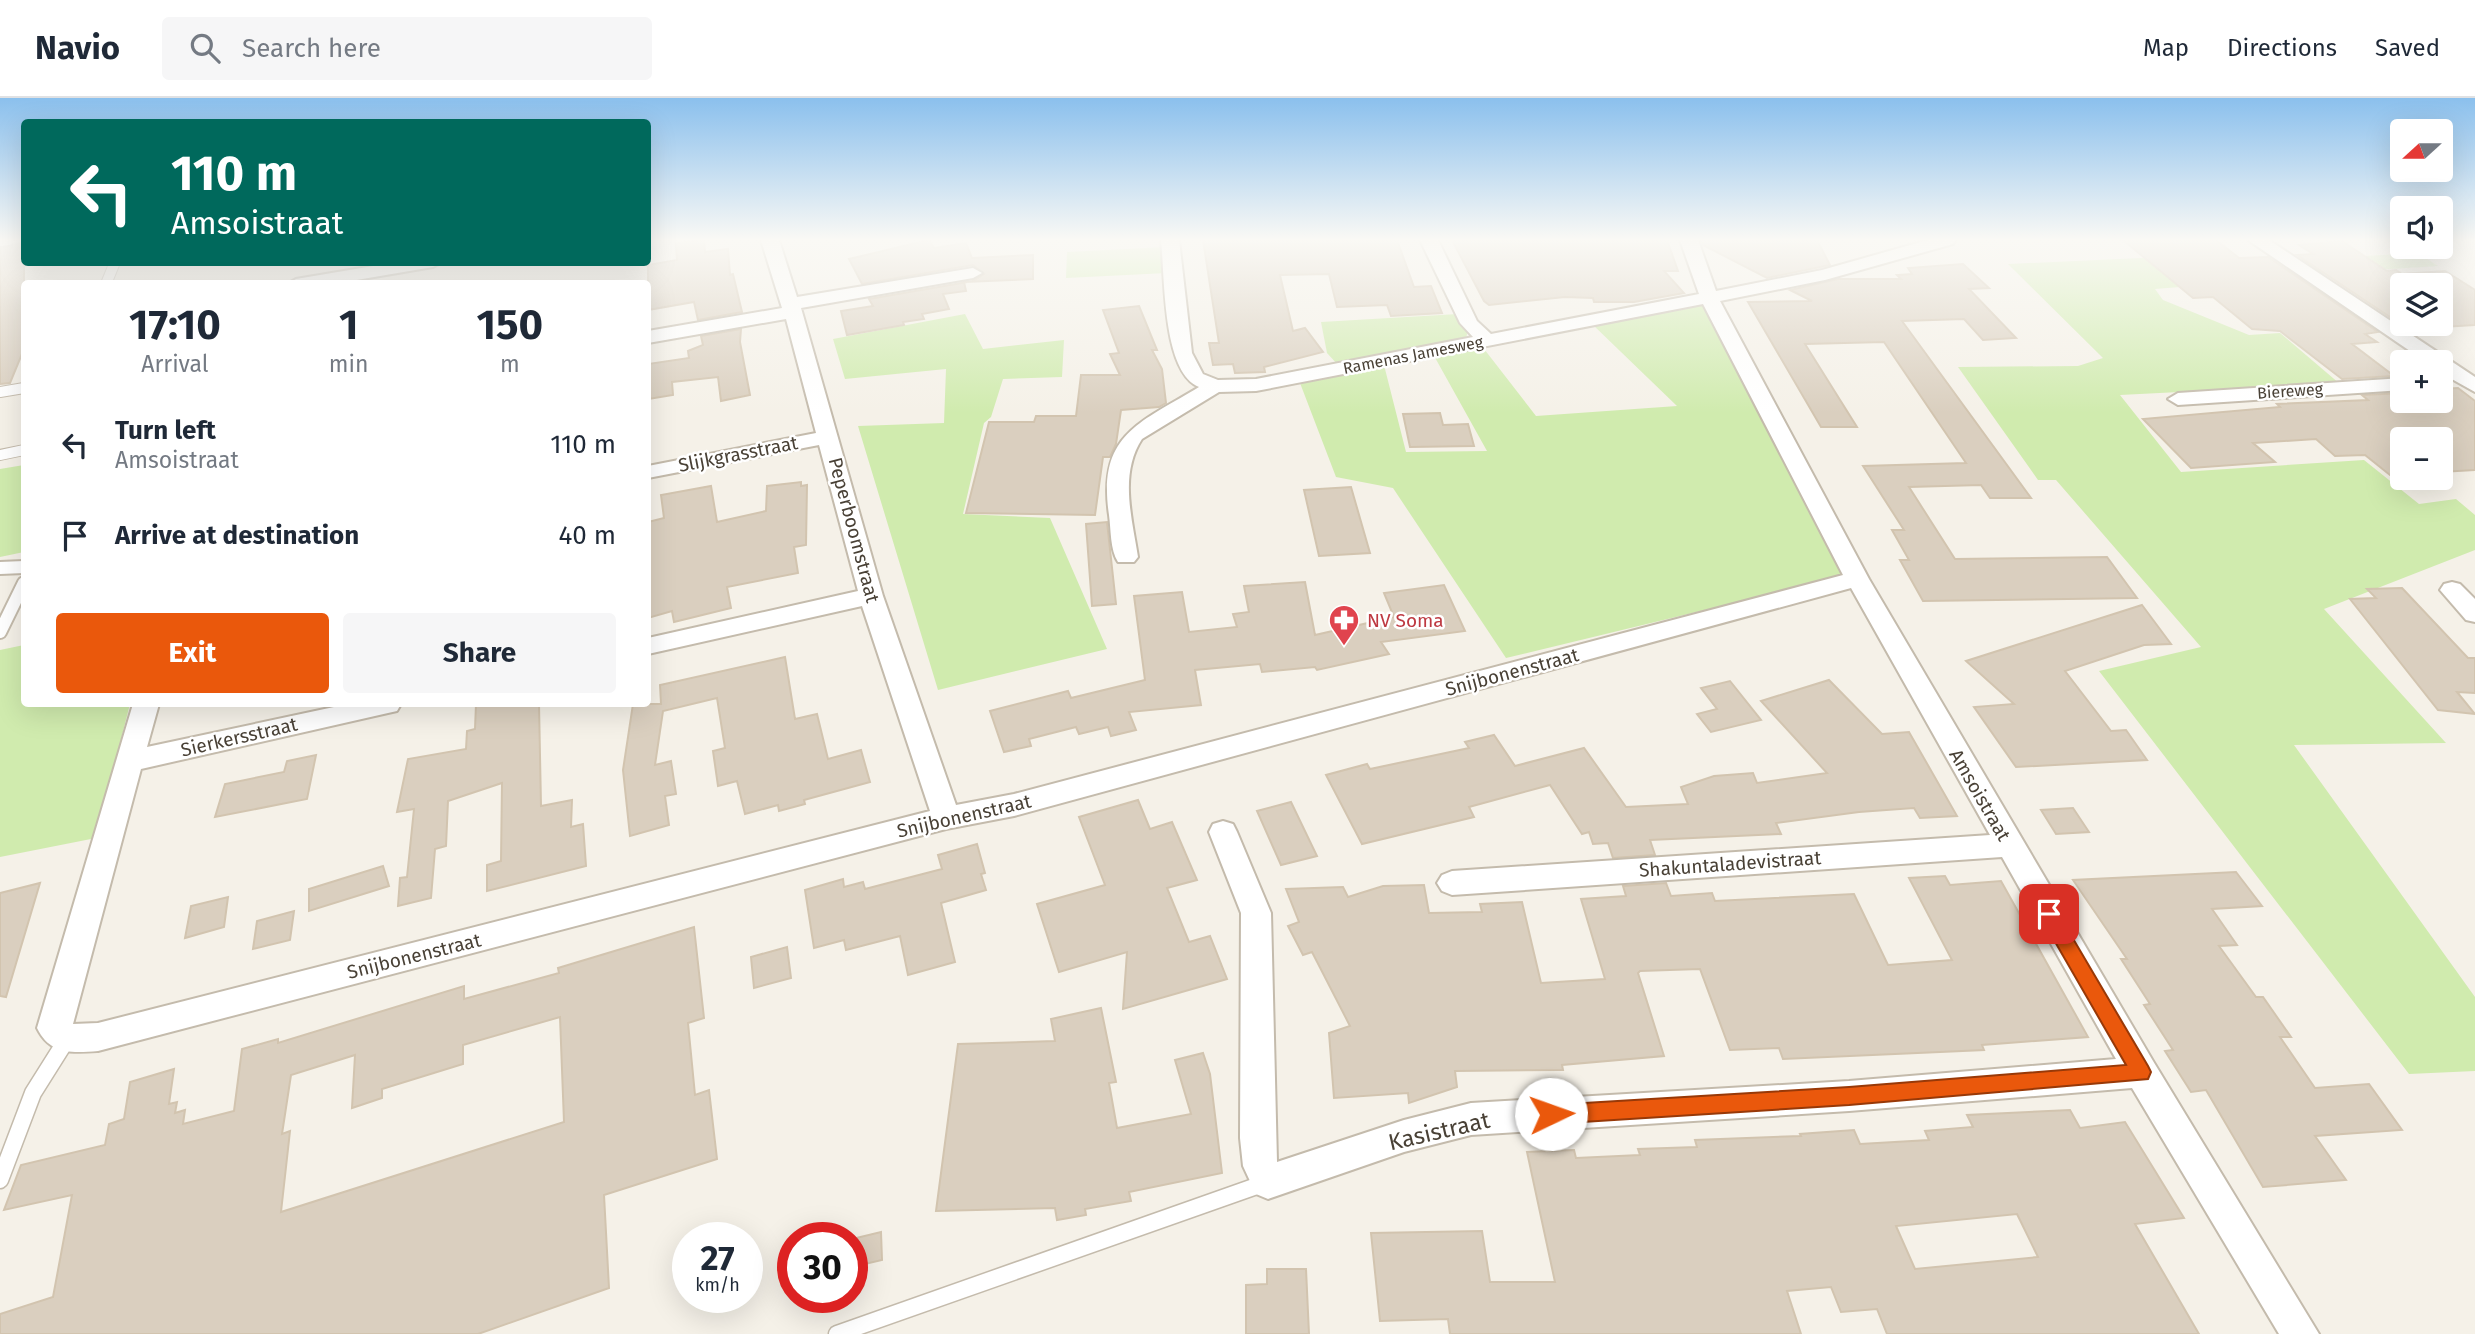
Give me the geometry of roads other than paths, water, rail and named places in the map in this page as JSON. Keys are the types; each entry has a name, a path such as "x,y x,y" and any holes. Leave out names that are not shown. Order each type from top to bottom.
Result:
{"street":[{"name":"Peperboomstraat","path":"789,298 871,596 946,818"},
{"path":"651,336 845,298"},
{"path":"1176,298 1182,353 1195,378 1214,386"},
{"path":"1457,298 1469,323 1486,340"},
{"name":"Ramenas Jamesweg","path":"1214,386 1256,386 1705,298"},
{"name":"Amsoistraat","path":"1709,298 1857,579 2141,1072 2300,1334"},
{"path":"2343,298 2421,350"},
{"path":"2453,371 2471,383"},
{"path":"2453,382 2471,383"},
{"name":"Biereweg","path":"2178,398 2390,385"},
{"path":"1126,557 1117,496 1119,468 1126,448 1135,435 1214,386"},
{"name":"Slijkgrasstraat","path":"651,471 828,437"},
{"name":"Snijbonenstraat","path":"67,1040 98,1037 946,818 1014,805 1857,579"},
{"path":"2452,590 2475,614"},
{"path":"651,645 871,596"},
{"path":"67,1040 53,1028 145,707"},
{"name":"Sierkersstraat","path":"131,761 374,707"},
{"path":"1223,832 1256,913 1257,1138 1260,1166 1268,1182"},
{"name":"Shakuntaladevistraat","path":"1452,883 2009,845"},
{"name":"Kasistraat","path":"1268,1182 1404,1136 1471,1119 1849,1096 2141,1072"}],"lane":[{"path":"0,392 21,388"},
{"path":"0,455 21,452"},
{"path":"0,568 21,567"},
{"path":"0,632 21,589"},
{"path":"0,1180 33,1093 67,1040"},
{"path":"836,1334 1268,1182"}],"place":[{"name":"NV Soma","path":"1344,647"}]}
